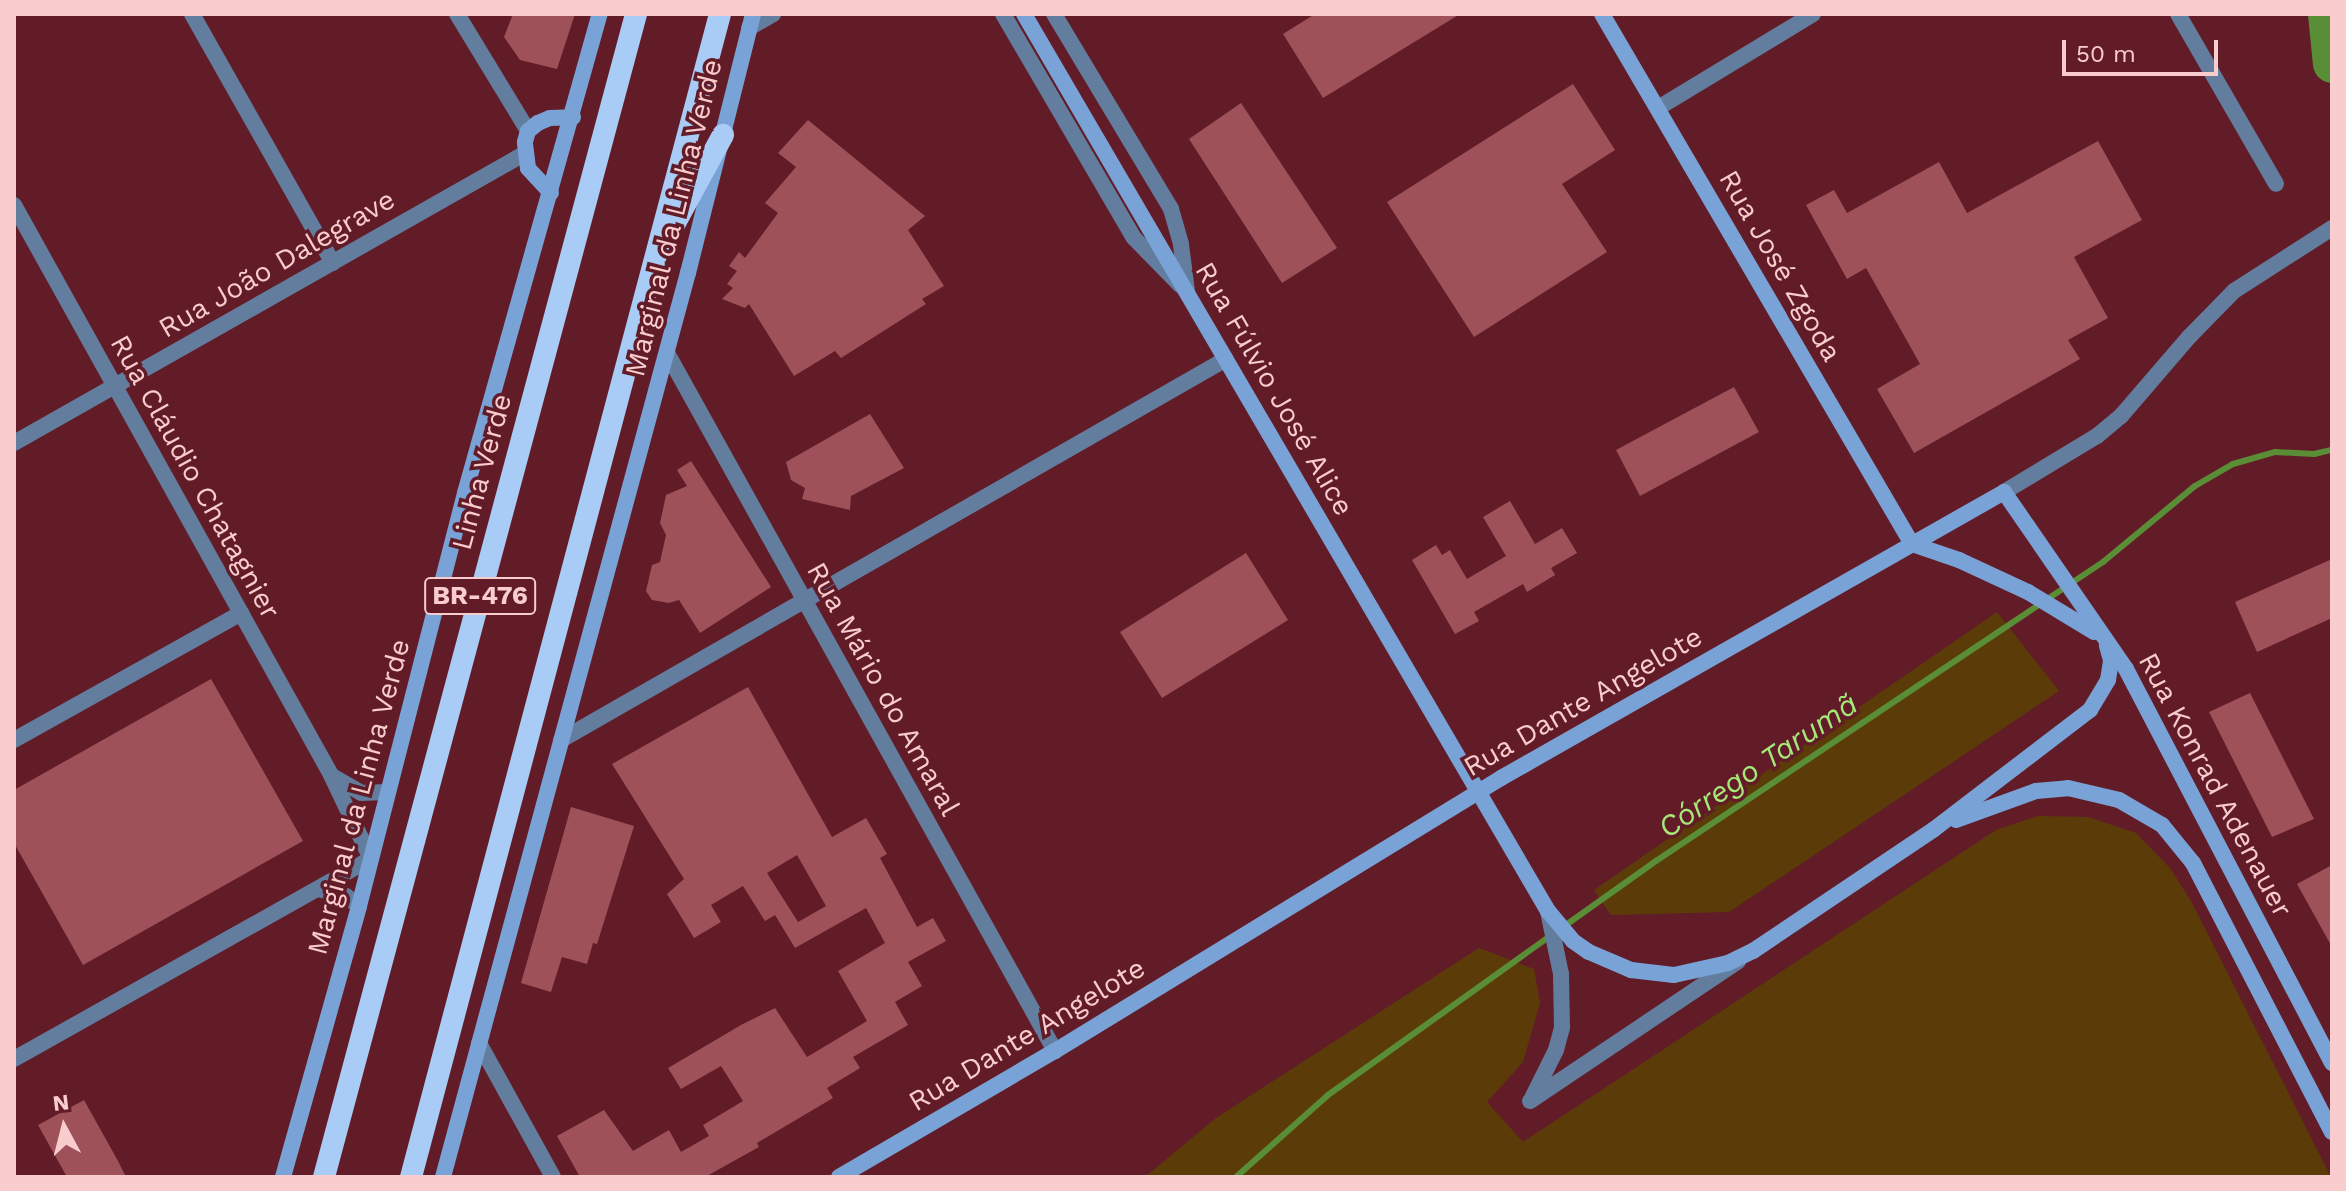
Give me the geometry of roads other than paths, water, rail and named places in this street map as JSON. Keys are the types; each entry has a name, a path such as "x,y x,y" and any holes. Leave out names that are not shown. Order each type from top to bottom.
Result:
{"highway":[{"name":"Linha Verde","path":"324,1177 636,14"},
{"name":"BR-476","path":"411,1177 720,14"},
{"path":"652,267 723,135"}],"main road":[{"name":"Marginal da Linha Verde","path":"283,1177 359,906 507,340 600,14"},
{"name":"Rua Fúlvio José Alice","path":"1024,14 1477,792 1548,911 1573,941 1608,962 1653,975 1699,972 1753,951 1933,830"},
{"name":"Rua José Zgoda","path":"1602,14 1912,544"},
{"name":"Marginal da Linha Verde","path":"443,1177 667,353 751,21"},
{"path":"551,193 528,168 524,154 528,131 550,118 573,117"},
{"path":"1933,830 2090,710 2108,680 2111,660 2104,640 2004,492"},
{"name":"Rua Dante Angelote","path":"839,1177 1055,1051 1477,792 2004,492"},
{"name":"Rua Konrad Adenauer","path":"1912,544 1959,560 2028,592 2104,640 2142,697 2332,1063"},
{"name":"Rua Konrad Adenauer","path":"1933,830 2001,801 2036,791 2068,788 2119,800 2154,819 2193,863 2332,1132"}],"street":[{"path":"192,14 333,263"},
{"path":"457,14 528,131"},
{"path":"751,21 773,14"},
{"path":"1003,14 1134,238 1187,291"},
{"path":"1054,14 1171,209 1181,245 1187,291"},
{"path":"1658,108 1813,14"},
{"path":"2178,14 2276,184"},
{"name":"Rua João Dalegrave","path":"14,443 524,154"},
{"name":"Rua Cláudio Chatagnier","path":"14,205 331,775 371,859"},
{"name":"Rua Dante Angelote","path":"2004,492 2097,436 2121,416 2189,337 2234,291 2327,231"},
{"name":"Rua Mário do Amaral","path":"667,353 1055,1051"},
{"path":"561,740 1226,359"},
{"path":"14,740 241,613"},
{"path":"331,775 361,793 387,792"},
{"path":"14,1059 371,859"},
{"path":"318,889 346,896 359,906"},
{"path":"1548,911 1557,950 1563,1000 1562,1027 1545,1077 1530,1101 1753,951"},
{"path":"479,1043 553,1177"}],"waterway":[{"path":"2327,14 2332,64"},
{"name":"Córrego Tarumã","path":"1563,927 1656,861 2103,562 2195,486 2233,464 2275,452 2314,454 2332,450"},
{"name":"Córrego Tarumã","path":"1236,1177 1328,1095 1550,936"}]}
